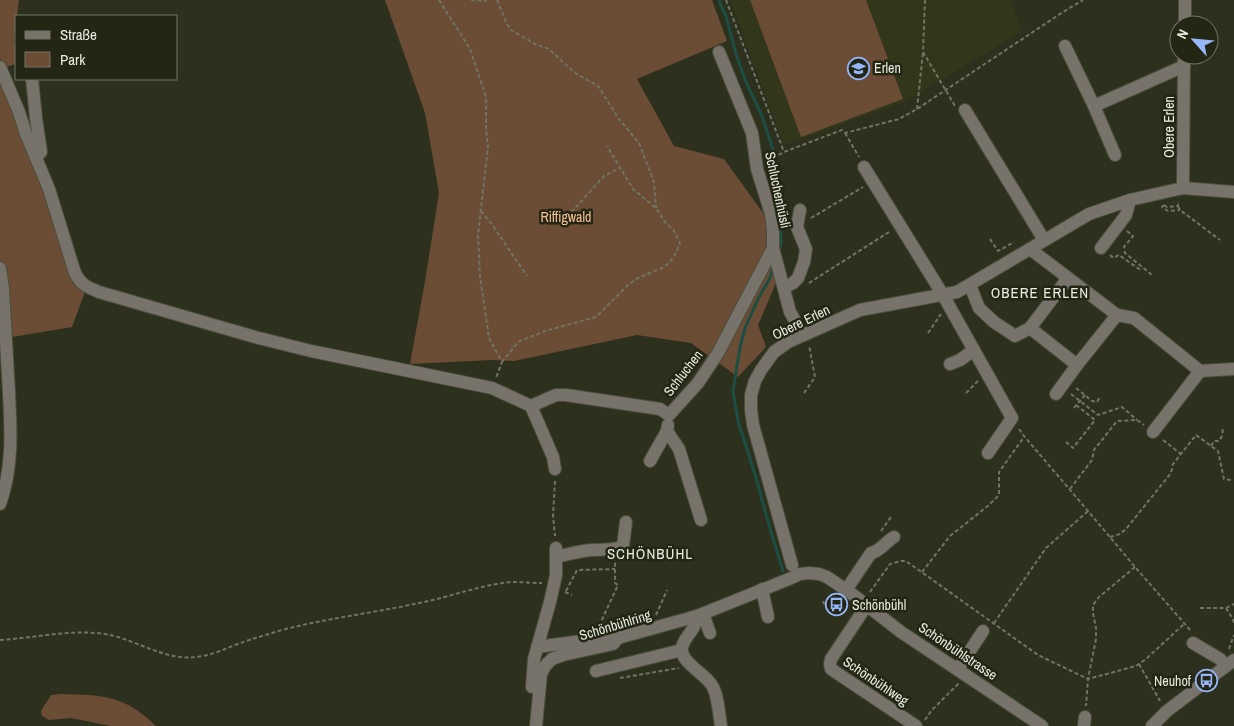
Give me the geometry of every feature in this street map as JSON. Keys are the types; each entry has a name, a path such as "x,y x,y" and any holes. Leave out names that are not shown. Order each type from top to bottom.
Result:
{"street":[{"path":"1185,0 1185,15"},
{"path":"1065,46 1115,155"},
{"name":"Schluchenhüsli","path":"719,52 752,134 757,169 773,230 773,248 790,312 804,335"},
{"name":"Obere Erlen","path":"1094,106 1176,65"},
{"name":"Obere Erlen","path":"1182,193 1184,65"},
{"path":"0,67 49,189 75,273 86,287 255,338 492,388 531,406 553,457 556,469"},
{"path":"32,80 41,152 36,157"},
{"path":"965,110 1044,240"},
{"path":"864,167 943,295 1012,418 988,453"},
{"name":"Obere Erlen","path":"792,564 753,425 751,410 751,395 755,381 774,352 788,342 860,310 957,292 1089,214 1130,200 1182,193 1234,192"},
{"path":"1101,248 1126,215 1130,200"},
{"path":"784,288 793,284 798,278 804,262 806,249 797,227 800,210"},
{"name":"Schluchen","path":"531,406 556,395 566,395 660,409 669,415 698,383 718,353 773,248"},
{"path":"1030,249 1117,315 1134,318 1200,371 1234,369"},
{"path":"0,268 3,289 10,428 9,463 5,490 0,504"},
{"path":"970,285 979,308 994,322 1015,336 1030,328 1068,278"},
{"path":"1061,387 1117,315"},
{"path":"1030,328 1077,365"},
{"path":"950,364 960,360 974,350"},
{"path":"1153,432 1200,371"},
{"path":"650,461 667,431 669,415"},
{"path":"667,431 679,449 702,520"},
{"path":"528,726 534,659 556,575 556,552 617,549 623,546 626,522"},
{"path":"846,590 872,553 878,552 888,540 894,537"},
{"name":"Schönbühlstrasse","path":"756,592 800,574 809,573 827,577 901,632 1042,726"},
{"path":"756,592 768,617"},
{"name":"Schönbühlring","path":"536,726 541,674 552,658 613,644 618,638 700,615 756,592"},
{"name":"Schönbühlweg","path":"867,605 831,659 831,669 916,726"},
{"path":"700,615 710,634"},
{"path":"700,615 686,638 682,650 683,656 712,685 721,726"},
{"path":"958,669 983,631"},
{"path":"537,647 613,636 618,638"},
{"path":"1194,639 1220,659 1230,658"},
{"path":"596,671 682,650"},
{"path":"1152,726 1230,658"}],"path":[{"path":"439,0 470,49 486,98 488,147 478,235 480,276 489,338 502,362"},
{"path":"471,0 487,0"},
{"path":"497,0 511,30 535,44 550,49 575,73 598,86 618,119 639,143 654,182 656,208"},
{"path":"726,0 784,152"},
{"path":"917,109 925,0"},
{"path":"845,133 899,119 917,109 1083,0"},
{"path":"922,52 960,113 965,110"},
{"path":"757,169 784,152 842,130 864,167"},
{"path":"492,388 502,362 518,342 545,331 596,317 628,285 638,278 662,268 670,262 676,253 680,243 674,231 665,222 656,208 633,189 607,146"},
{"path":"567,217 604,176 620,168"},
{"path":"797,227 867,185"},
{"path":"1182,193 1178,202 1180,210 1220,240"},
{"path":"1178,206 1167,207 1164,205 1162,207 1168,212 1180,210"},
{"path":"481,211 491,222 527,276"},
{"path":"1119,224 1133,236 1124,247 1125,253 1152,274"},
{"path":"798,278 807,284 893,229"},
{"path":"990,239 998,252 1014,242"},
{"path":"1114,258 1118,254 1139,269 1143,268"},
{"path":"928,333 942,313"},
{"path":"804,335 815,377 804,393"},
{"path":"966,394 977,382 988,375"},
{"path":"1061,387 1085,395 1095,402 1100,397"},
{"path":"1061,387 1098,416 1122,407 1181,454"},
{"path":"1066,442 1073,448 1095,420 1075,407 1085,395"},
{"path":"1012,418 1024,436 1184,624 1194,639"},
{"path":"1070,489 1092,460 1094,450 1117,421 1137,420"},
{"path":"1211,446 1214,441 1219,441 1223,428"},
{"path":"1110,537 1120,534 1126,529 1171,473 1173,464 1196,435 1219,453 1224,480 1231,480"},
{"path":"922,572 950,536 989,506 999,494 999,472 1024,436"},
{"path":"556,469 553,516 556,552"},
{"path":"994,623 1046,548 1088,511"},
{"path":"599,631 598,627 618,585 615,584 614,549"},
{"path":"1135,567 1098,597 1094,605 1096,639 1088,679 1136,666 1184,624"},
{"path":"562,597 577,570 615,569"},
{"path":"0,640 76,632 95,633 130,641 166,655 182,658 196,657 299,626 419,603 477,589 512,582 554,584"},
{"path":"657,617 656,614 668,590"},
{"path":"565,592 572,595"},
{"path":"823,601 825,606"},
{"path":"1200,608 1226,608 1234,604"},
{"path":"1226,608 1234,624"},
{"path":"1230,658 1234,635"},
{"path":"1224,647 1230,658"},
{"path":"1230,658 1234,650"},
{"path":"1139,663 1157,698 1161,702"},
{"path":"615,679 680,668"},
{"path":"922,726 931,711 958,685"}],"shaded area":[{"name":"Erlen","path":"730,0 1011,0 1021,32 902,103 784,145"}],"green space":[{"path":"0,0 19,0 17,15 15,15 15,64 4,67 0,58"},
{"name":"Riffigwald","path":"385,0 712,0 727,41 637,79 674,146 724,159 766,217 776,283 758,325 766,347 738,377 691,343 637,335 514,361 492,360 410,364 439,193 425,113"},
{"path":"750,0 866,0 903,99 801,137"},
{"path":"0,75 25,136 74,284 85,292 72,327 0,339"},
{"path":"51,695 101,696 112,699 134,708 156,726 111,726 71,718 49,720 42,716 41,711"}],"waterway":[{"path":"719,0 726,16 746,82 762,116 774,153"},
{"path":"773,166 780,216 781,241 779,252"},
{"path":"773,269 745,328 733,391 738,421 783,571"}],"place":[{"name":"Erlen","path":"858,68"},
{"name":"Schönbühl","path":"836,605"},
{"name":"Neuhof","path":"1207,681"}],"district":[{"name":"OBERE ERLEN","path":"1040,292"},
{"name":"SCHÖNBÜHL","path":"650,553"}]}
